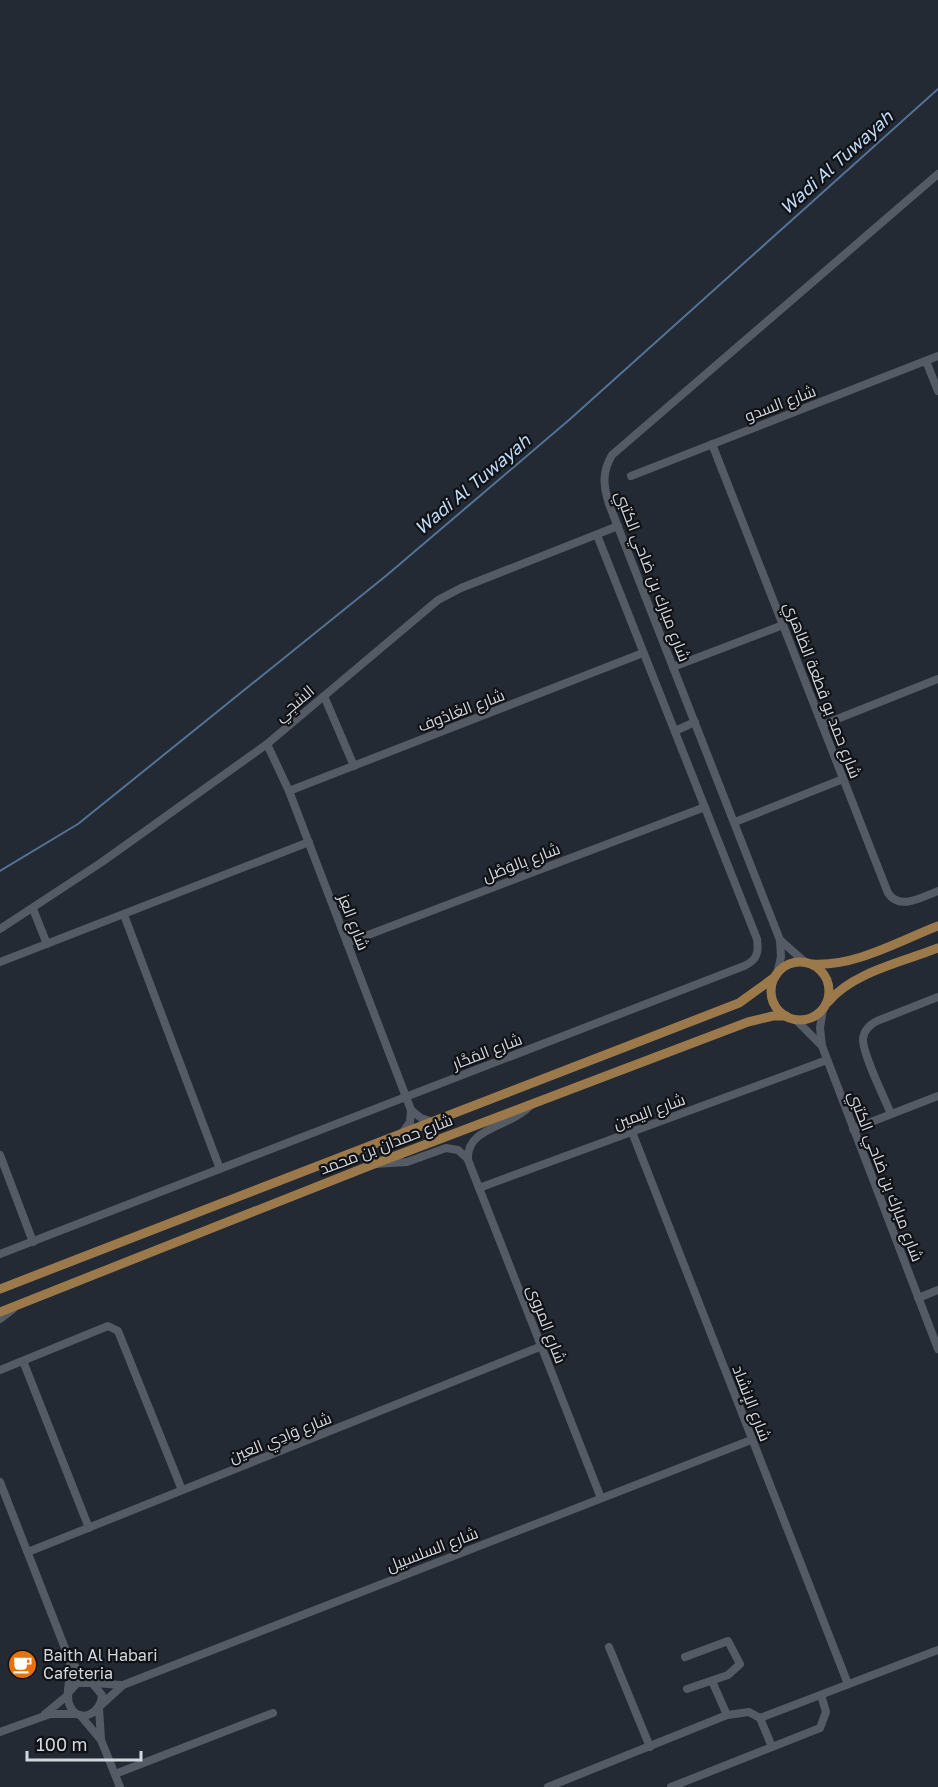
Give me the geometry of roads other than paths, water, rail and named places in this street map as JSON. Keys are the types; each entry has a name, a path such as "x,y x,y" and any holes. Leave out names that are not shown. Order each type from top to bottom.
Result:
{"main road":[{"path":"938,926 851,960 831,964 789,964 776,976 771,994 779,1011 786,1016 796,1020 811,1018 835,993 852,982 938,948"},
{"path":"808,963 826,976 829,985 825,1006"},
{"name":"شارع حمدان بن محمد","path":"0,1289 739,1003 776,976"},
{"name":"شارع حمدان بن محمد","path":"0,1312 374,1164 748,1022 772,1016 786,1016"}],"street":[{"name":"شارع مبارك بن ضاحي الكتبي","path":"776,976 781,957 780,940 618,526 604,486 605,470 612,455 938,174"},
{"name":"شارع السدو","path":"631,476 938,356"},
{"path":"926,361 938,392"},
{"name":"شارع حمد بو قطعة الظاهري","path":"712,444 890,897 904,902 938,891"},
{"name":"السَّجِي","path":"0,929 33,909 267,744 450,593 618,526"},
{"name":"شارع المَحَّار","path":"0,1254 744,966 755,959 758,953 757,939 597,535"},
{"path":"673,667 783,624"},
{"name":"شارع الغَادُوف","path":"289,791 643,653"},
{"path":"822,724 938,679"},
{"path":"324,696 354,766"},
{"path":"675,731 696,723"},
{"name":"شارع العِز","path":"267,744 289,791 411,1110"},
{"path":"735,822 843,779"},
{"name":"شارع بِالوَصْل","path":"347,943 705,807"},
{"path":"0,962 309,842"},
{"path":"33,909 47,944"},
{"path":"124,915 220,1169"},
{"name":"شارع مبارك بن ضاحي الكتبي","path":"780,940 808,963"},
{"path":"891,1114 865,1049 864,1036 871,1024 938,997"},
{"name":"شارع مبارك بن ضاحي الكتبي","path":"825,1006 820,1028 822,1046 938,1349"},
{"name":"شارع مبارك بن ضاحي الكتبي","path":"796,1020 822,1046"},
{"name":"شارع اليمين","path":"479,1188 827,1060"},
{"path":"854,1129 938,1096"},
{"path":"468,1160 469,1145 476,1136 514,1119 530,1106"},
{"path":"411,1110 421,1118 433,1122"},
{"path":"404,1132 410,1122 411,1110"},
{"name":"شارع الإنشاد","path":"632,1132 848,1684"},
{"path":"374,1164 407,1162 446,1148 458,1150 468,1160"},
{"path":"0,1155 33,1242"},
{"name":"شارع المروى","path":"468,1160 601,1498"},
{"path":"918,1298 938,1290"},
{"path":"0,1319 19,1305"},
{"path":"0,1370 108,1326 118,1331 182,1490"},
{"name":"شارع وَادِي العين","path":"28,1552 542,1346"},
{"path":"23,1361 89,1528"},
{"name":"شارع السلسبيل","path":"100,1707 123,1685 751,1440"},
{"path":"0,1482 70,1661 102,1695 101,1740"},
{"path":"685,1657 726,1641 730,1642 740,1664 728,1675 687,1689"},
{"path":"609,1647 651,1747"},
{"path":"760,1718 938,1650"},
{"path":"70,1661 68,1694 71,1708 101,1740 120,1787"},
{"path":"712,1681 727,1715"},
{"path":"42,1716 68,1694 77,1683 91,1682"},
{"name":"شارع السلسبيل","path":"91,1682 123,1685"},
{"path":"671,1787 820,1728 826,1712 821,1695"},
{"path":"0,1732 42,1716 59,1713 91,1715 100,1707"},
{"path":"548,1787 727,1715 749,1712 760,1718 772,1747"},
{"path":"115,1774 273,1713"}],"waterway":[{"name":"Wadi Al Tuwayah","path":"0,871 78,824 387,575 569,420 938,89"}],"place":[{"name":"Baith Al Habari Cafeteria","path":"22,1664"}]}
